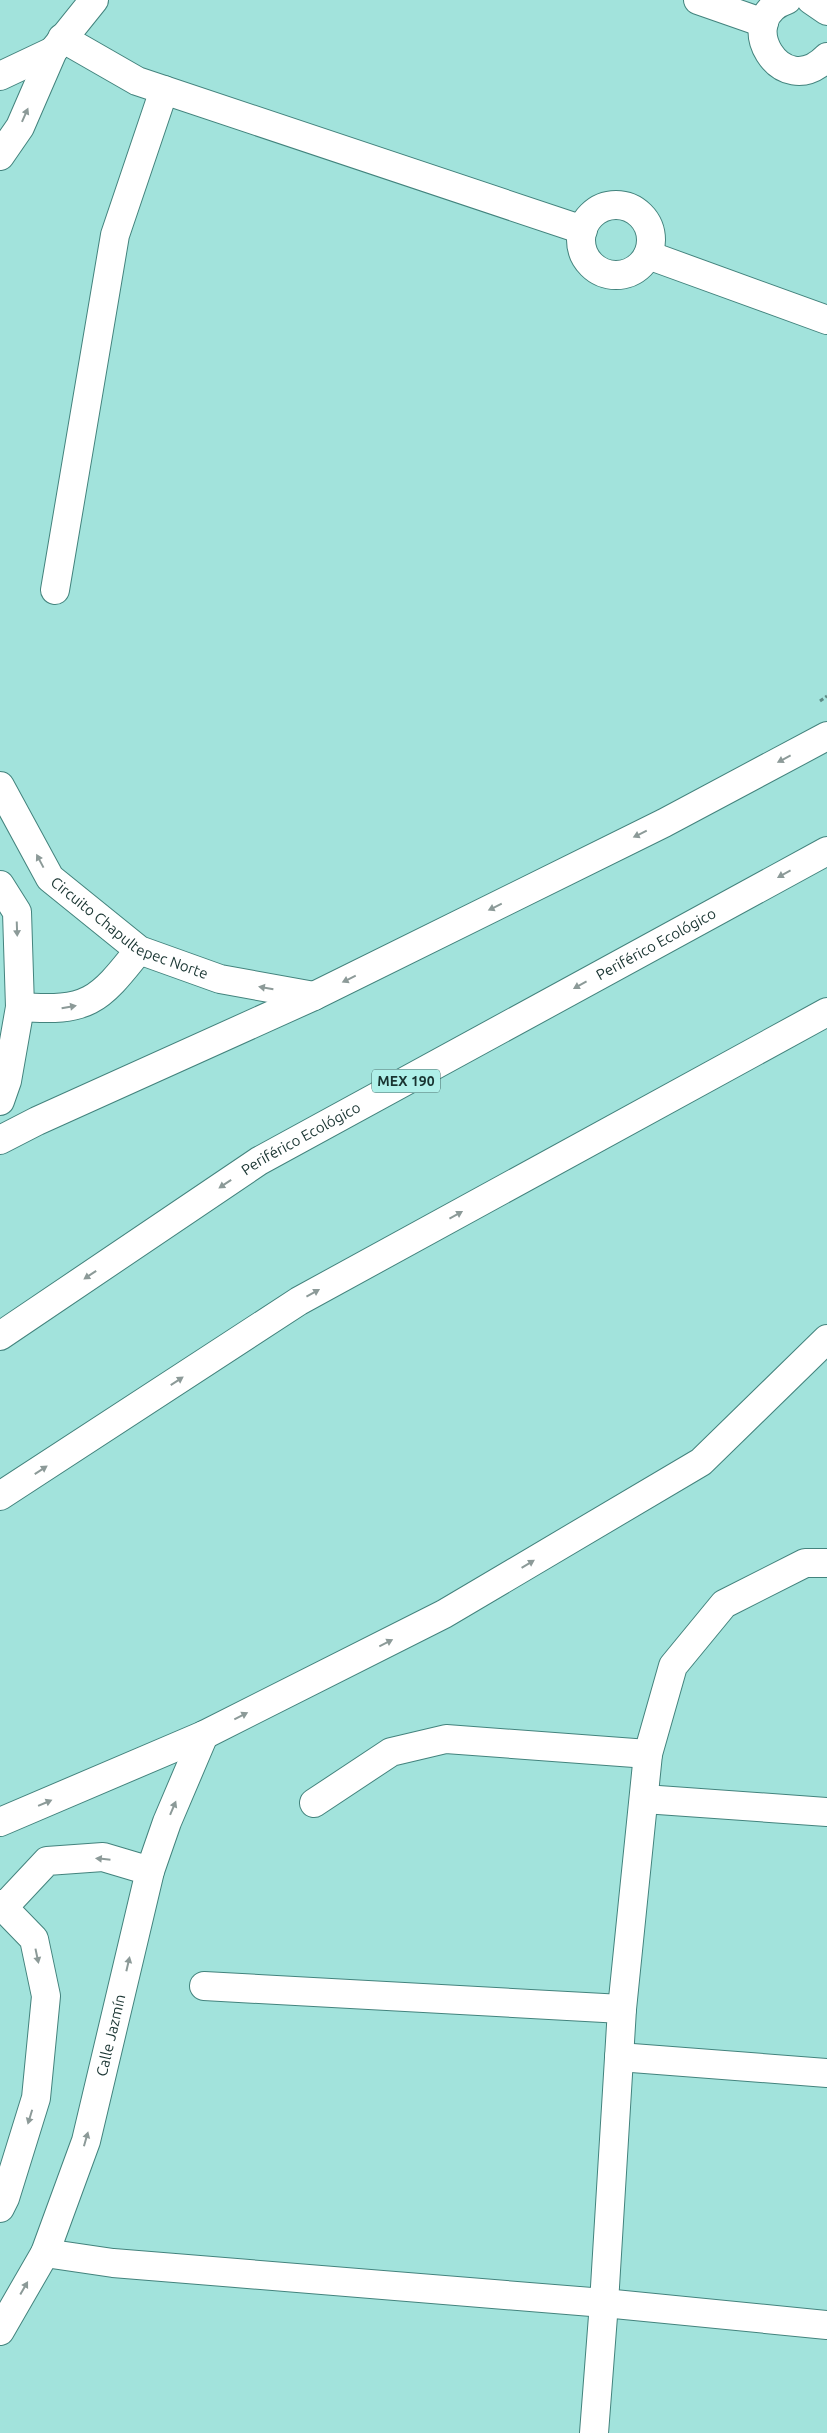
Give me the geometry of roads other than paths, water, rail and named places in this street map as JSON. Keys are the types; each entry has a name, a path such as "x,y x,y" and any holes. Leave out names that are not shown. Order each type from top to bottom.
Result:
{"main road":[{"path":"0,156 20,127 58,44 94,0"},
{"path":"698,0 764,23"},
{"path":"787,0 771,10 764,23 763,43 769,56 780,65 793,70 807,70 820,64 827,57"},
{"path":"811,0 827,11"},
{"path":"0,76 58,44"},
{"path":"58,44 137,81 583,230"},
{"path":"54,590 115,235 164,90"},
{"path":"614,205 629,207 641,215 649,227 652,241 648,255 641,265 630,272 617,275 604,273 593,266 585,256 581,243 583,230 589,218 600,208 614,205"},
{"path":"648,255 827,320"},
{"path":"0,1140 37,1121 314,996 664,823 827,736"},
{"name":"Circuito Chapultepec Norte","path":"0,786 50,878 139,950 220,979 314,996"},
{"name":"Periférico Ecológico","path":"0,1336 259,1161 827,851"},
{"path":"0,885 17,912 20,1007 7,1080 0,1101"},
{"path":"20,1007 54,1009 85,1004 112,985 139,950"},
{"path":"0,1496 299,1301 827,1012"},
{"path":"0,1822 204,1734 444,1614 701,1462 827,1339"},
{"path":"594,2433 622,2008 648,1754 673,1666 724,1604 805,1563 827,1563"},
{"name":"Calle Jazmín","path":"0,2331 44,2253 86,2141 150,1871 204,1734"},
{"path":"314,1803 391,1752 446,1739 648,1754"},
{"path":"644,1799 827,1812"},
{"path":"2,2200 36,2098 46,1996 34,1939 2,1906 47,1862 103,1857 150,1871"},
{"path":"204,1986 622,2008"},
{"path":"619,2057 827,2073"},
{"path":"44,2253 123,2264 604,2303 827,2325"}]}
